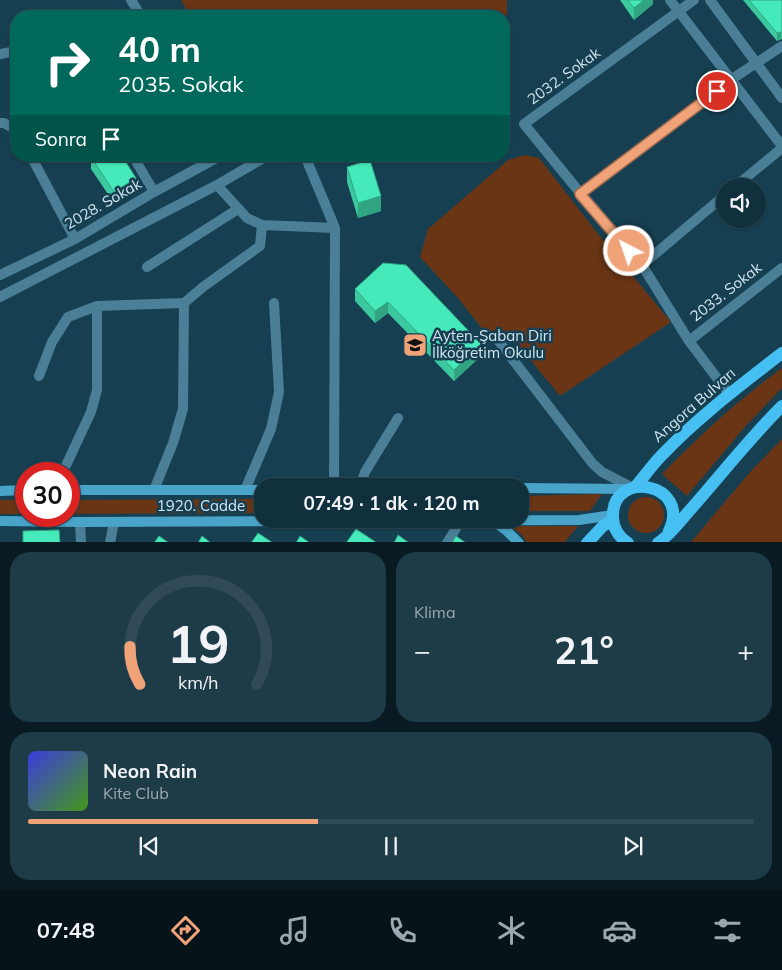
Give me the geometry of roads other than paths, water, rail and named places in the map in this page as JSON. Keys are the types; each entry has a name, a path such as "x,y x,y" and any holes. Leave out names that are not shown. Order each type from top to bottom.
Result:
{"main road":[{"name":"Angora Bulvarı","path":"587,542 602,526 613,518 615,505 622,494 633,488 661,455 729,394 782,353"},
{"path":"661,540 782,406"},
{"path":"529,488 652,487 662,493 670,502 673,513 670,530 661,540"},
{"path":"0,490 15,490"},
{"name":"1920. Cadde","path":"80,490 254,490"},
{"name":"1920. Cadde","path":"529,520 613,518"},
{"path":"613,518 615,528 628,542"},
{"name":"1920. Cadde","path":"0,521 15,521"},
{"name":"1920. Cadde","path":"80,522 254,521"},
{"path":"503,528 519,542"}],"street":[{"path":"670,0 782,147 745,178"},
{"path":"679,12 694,0"},
{"path":"710,0 782,98"},
{"name":"2032. Sokak","path":"679,12 524,124 580,194 642,265 689,341 729,394"},
{"path":"580,194 732,80 782,46"},
{"path":"34,162 75,239"},
{"path":"136,162 154,192"},
{"name":"2028. Sokak","path":"0,275 75,239 209,162"},
{"path":"0,297 217,185 257,162"},
{"path":"308,162 335,228 334,478"},
{"path":"217,185 247,218 262,225 335,228"},
{"path":"642,265 716,203"},
{"path":"147,267 238,208"},
{"path":"39,376 52,342 68,317 97,306 184,303 260,246 262,225"},
{"name":"2033. Sokak","path":"689,341 782,268"},
{"path":"154,490 173,443 183,408 184,303"},
{"path":"245,490 271,429 279,392 274,303"},
{"path":"68,462 91,412 97,390 97,306"},
{"path":"497,340 593,464 602,472 633,488"},
{"path":"363,478 398,418"},
{"path":"80,522 81,542"},
{"path":"110,542 114,522"},
{"path":"447,542 456,528"}],"place":[{"name":"Ayten-Şaban Diri İlköğretim Okulu","path":"415,345"}]}
